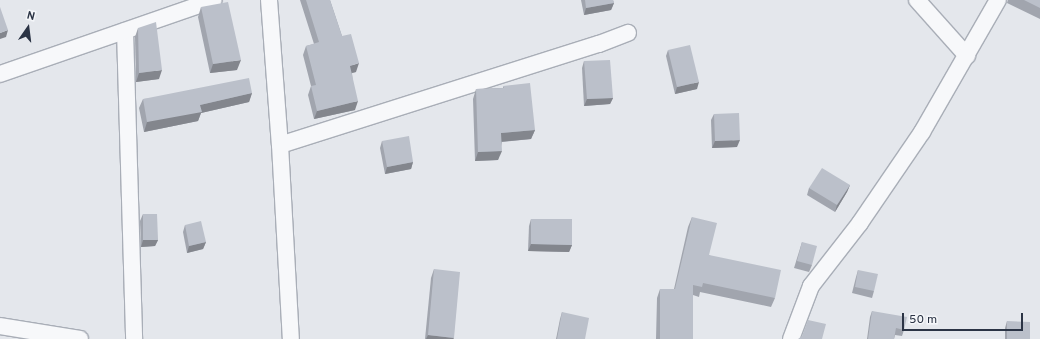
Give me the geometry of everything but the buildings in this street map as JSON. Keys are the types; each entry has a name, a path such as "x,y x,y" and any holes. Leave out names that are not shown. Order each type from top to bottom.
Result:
{"street":[{"path":"0,74 214,0"},
{"path":"268,0 280,145 291,339"},
{"path":"917,0 967,56"},
{"path":"791,339 811,286 860,223 918,139 998,0"},
{"path":"125,31 134,339"},
{"path":"280,145 599,44 628,33"},
{"path":"4,331 80,339"}]}
